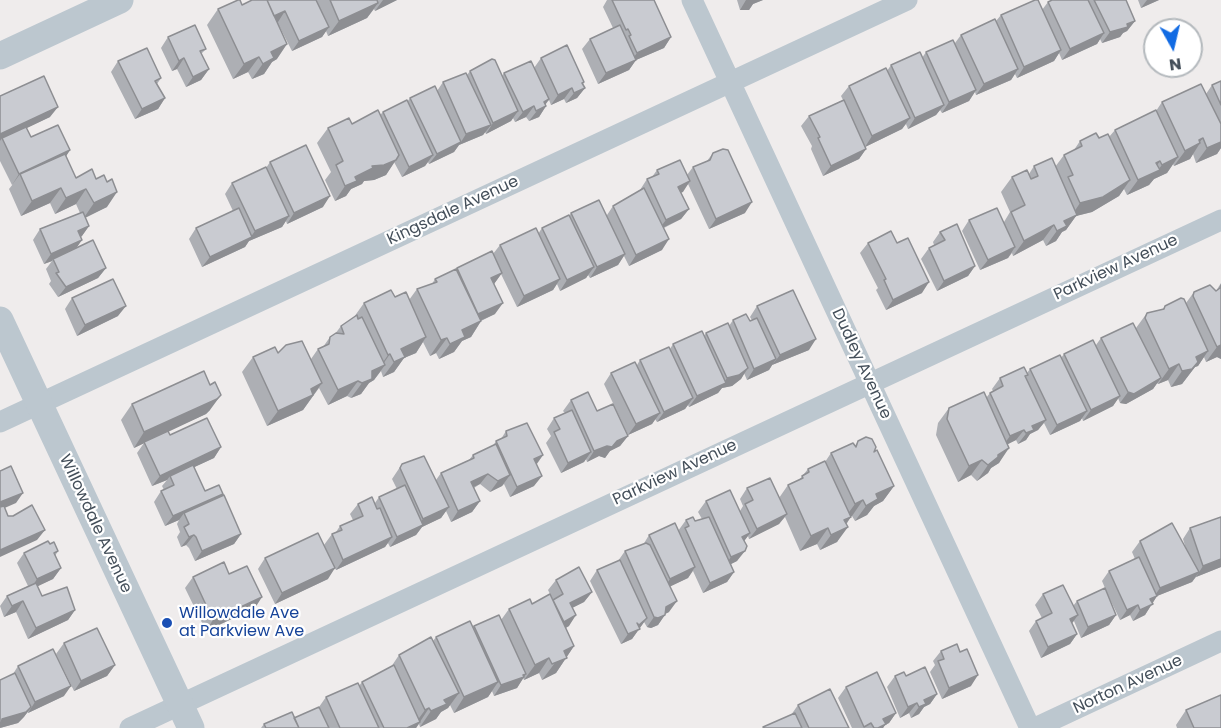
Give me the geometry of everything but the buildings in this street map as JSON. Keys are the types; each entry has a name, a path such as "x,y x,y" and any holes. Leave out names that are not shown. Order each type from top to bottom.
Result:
{"street":[{"path":"0,56 120,0"},
{"name":"Dudley Avenue","path":"692,0 1030,728"},
{"name":"Kingsdale Avenue","path":"0,422 907,0"},
{"name":"Parkview Avenue","path":"130,728 185,717 869,382 1221,220"},
{"name":"Willowdale Avenue","path":"0,320 185,717"},
{"name":"Norton Avenue","path":"1035,728 1221,641"}],"place":[{"name":"Willowdale Ave at Parkview Ave","path":"167,623"}]}
